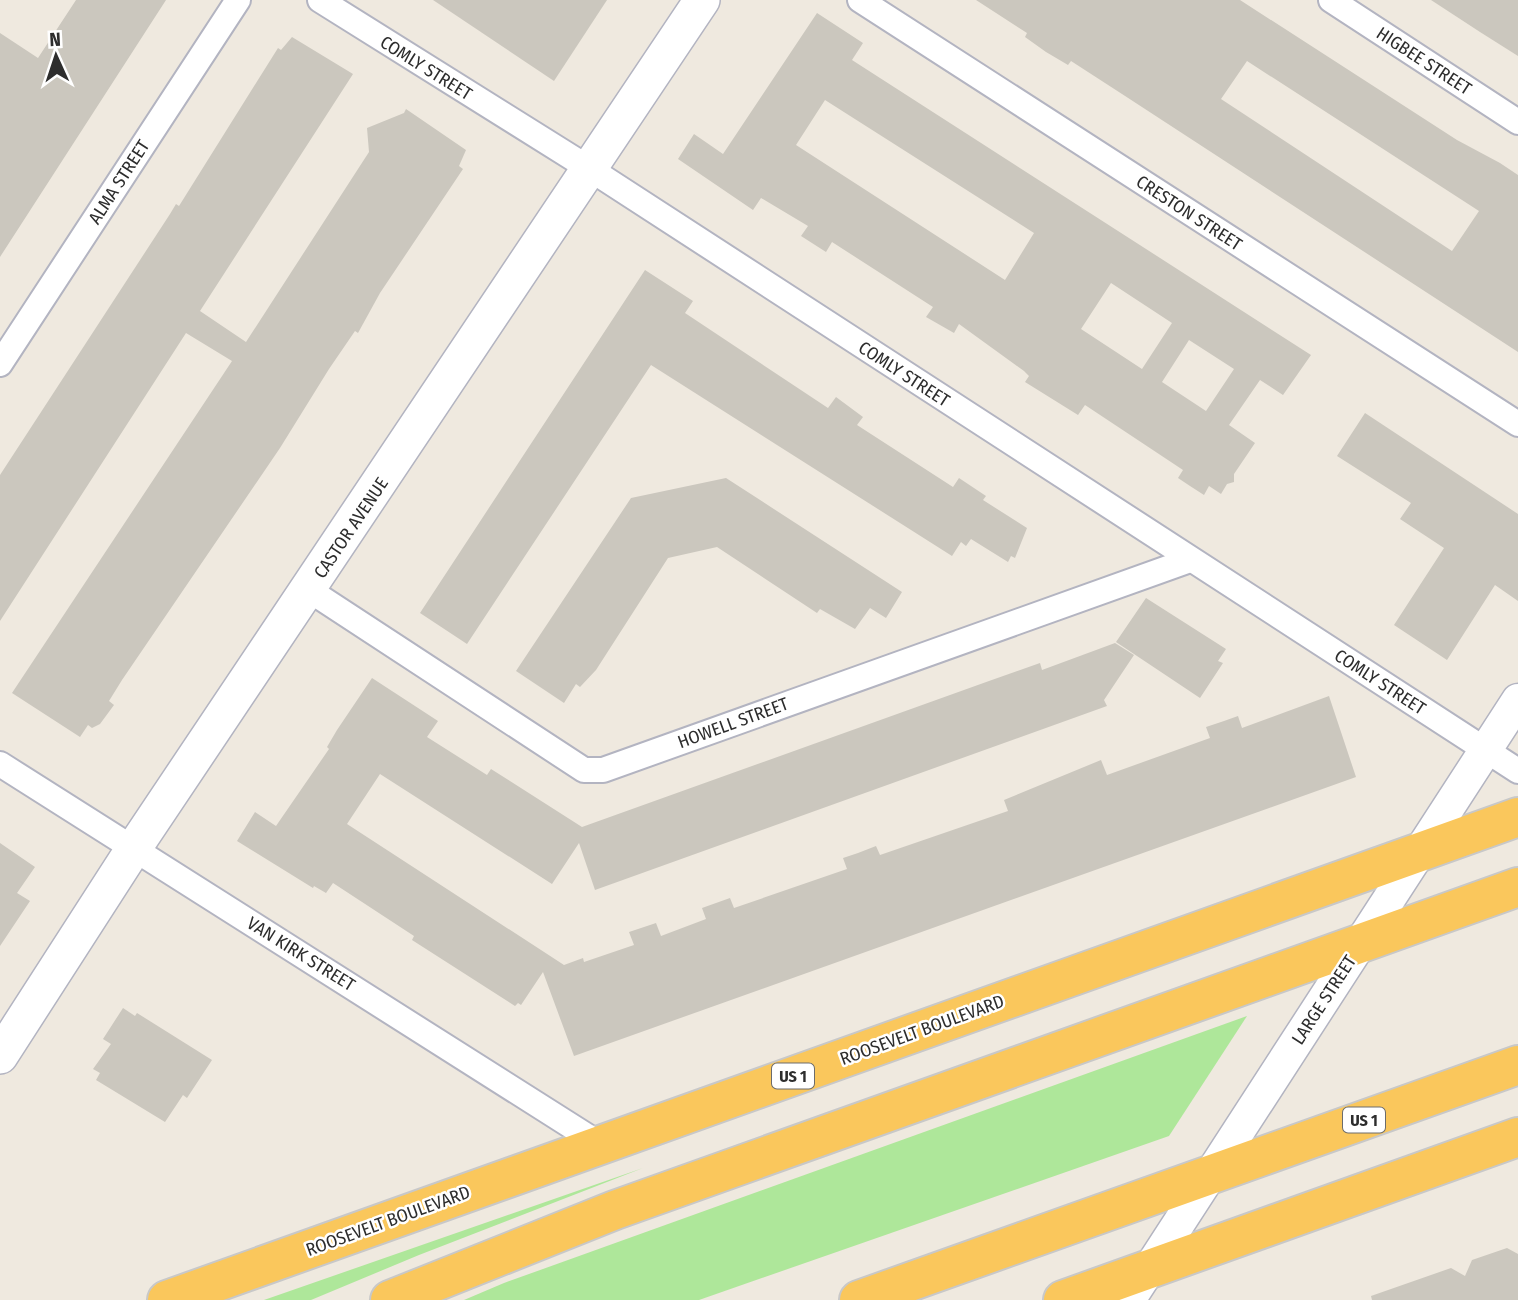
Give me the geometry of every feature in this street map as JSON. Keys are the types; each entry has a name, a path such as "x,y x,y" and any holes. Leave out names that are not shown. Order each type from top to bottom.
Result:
{"highway":[{"name":"ROOSEVELT BOULEVARD","path":"167,1300 1518,817"},
{"path":"390,1300 615,1210 1518,887"},
{"name":"US 1","path":"859,1300 1518,1065"},
{"path":"1063,1300 1139,1285 1518,1138"}],"main road":[{"name":"CASTOR AVENUE","path":"0,1056 135,848 702,0"}],"street":[{"name":"ALMA STREET","path":"0,365 237,0"},
{"name":"COMLY STREET","path":"320,0 590,169 1518,771"},
{"name":"CRESTON STREET","path":"860,0 1518,424"},
{"name":"HIGBEE STREET","path":"1331,0 1518,122"},
{"name":"HOWELL STREET","path":"309,590 584,770 603,770 1190,559"},
{"name":"LARGE STREET","path":"1139,1285 1518,700"},
{"name":"VAN KIRK STREET","path":"0,764 601,1145"}],"green space":[{"path":"1247,1016 1169,1136 699,1300 464,1300 504,1283"},
{"path":"643,1168 311,1300 264,1300"}],"building":[{"path":"76,0 166,0 0,257 0,33 38,58"},
{"path":"433,0 607,0 554,81"},
{"path":"976,0 1240,0 1457,140 1500,163 1518,175 1518,352 1071,61 1068,65 1046,52 1025,37 1027,33","holes":["1247,61 1479,211 1452,251 1221,99"]},
{"path":"1431,0 1518,0 1518,56 1480,32"},
{"path":"817,13 863,43 852,60 1311,355 1283,395 1260,380 1229,425 1255,443 1234,474 1234,482 1227,484 1221,494 1209,486 1204,495 1178,478 1183,470 1085,405 1078,415 1025,382 1029,376 1024,371 959,324 954,333 926,317 933,307 832,242 826,252 801,236 808,226 761,198 753,210 678,159 694,134 723,154","holes":["825,100 1034,233 1005,280 796,145","1111,283 1172,323 1142,369 1081,329","1189,340 1234,369 1206,411 1162,382"]},
{"path":"292,37 353,74 200,311 246,342 369,152 367,128 404,113 406,109 466,150 459,166 463,169 380,293 358,333 355,331 329,369 280,448 122,680 109,701 114,705 100,724 92,728 88,725 80,737 12,693 232,361 186,333 0,621 0,475 176,204 179,206 278,48 281,50"},
{"path":"645,270 693,301 685,313 828,408 836,397 863,417 857,425 953,487 959,478 986,496 983,500 1027,528 1015,558 1011,556 1008,562 971,539 966,546 961,542 952,556 651,365 467,644 420,613"},
{"path":"1365,413 1518,514 1518,601 1495,585 1447,660 1394,625 1444,548 1400,519 1411,503 1337,456"},
{"path":"726,478 902,592 886,618 870,608 855,629 820,609 817,613 717,547 668,558 596,670 580,687 576,684 564,703 516,671 631,498"},
{"path":"1146,598 1226,649 1218,661 1223,663 1200,698 1116,642"},
{"path":"1115,643 1134,655 1104,700 1107,706 595,890 579,843 552,884 380,774 347,824 564,965 583,958 584,962 634,945 629,932 656,923 661,936 706,919 702,908 730,898 734,908 847,869 843,858 876,846 880,855 1008,811 1004,800 1101,760 1107,775 1210,738 1206,727 1238,716 1242,728 1329,696 1356,777 574,1056 543,972 521,1005 518,1003 515,1006 412,940 414,936 333,883 326,893 314,886 313,888 237,841 255,812 276,826 329,749 327,747 337,730 372,678 438,721 427,737 487,775 491,769 582,827 1040,663 1042,670"},
{"path":"0,843 35,867 17,893 30,901 0,946"},
{"path":"123,1008 135,1016 137,1013 212,1060 187,1098 183,1095 165,1122 96,1080 100,1073 93,1069 111,1044 103,1039"},
{"path":"1507,1248 1518,1254 1518,1300 1372,1300 1371,1296 1451,1268 1465,1276 1472,1260"}]}
